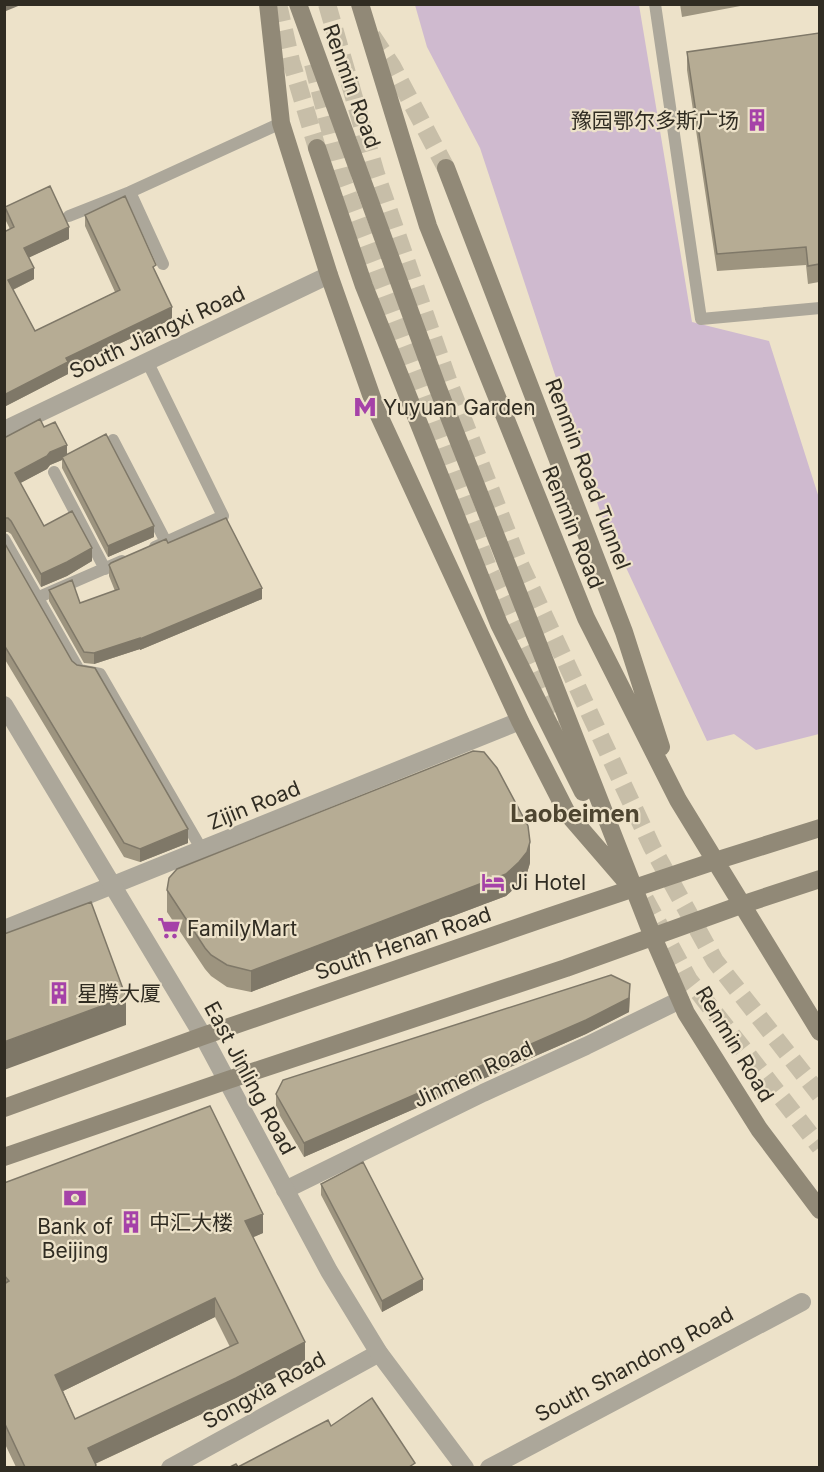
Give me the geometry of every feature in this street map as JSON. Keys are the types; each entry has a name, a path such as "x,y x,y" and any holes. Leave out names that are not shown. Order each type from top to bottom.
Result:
{"main road":[{"name":"Renmin Road","path":"268,4 281,123 329,275 376,409 520,722 567,813 633,890"},
{"name":"Renmin Road","path":"298,4 441,397 633,890 680,1000 759,1129 819,1210"},
{"name":"Renmin Road","path":"360,4 428,226 586,618 678,800 819,1032"},
{"path":"317,148 364,286 499,624 633,890"},
{"name":"Renmin Road Tunnel","path":"446,168 624,632 678,800"},
{"name":"South Henan Road","path":"4,1108 203,1036 715,861 819,828"},
{"path":"4,1157 566,968 819,879"}],"street":[{"name":"South Jiangxi Road","path":"4,430 329,275"},
{"name":"East Jinling Road","path":"4,705 203,1036 329,1271 379,1353 465,1467"},
{"name":"Zijin Road","path":"4,929 520,722"},
{"name":"Jinmen Road","path":"285,1190 680,1000"},
{"name":"South Shandong Road","path":"489,1467 802,1302"},
{"name":"Songxia Road","path":"170,1467 379,1353"}],"lane":[{"path":"655,4 700,319 819,308"},
{"path":"69,216 130,192 281,123"},
{"path":"130,192 163,264"},
{"path":"39,597 223,516 147,361"},
{"path":"113,440 166,542"},
{"path":"54,472 105,569"},
{"path":"4,539 79,670 100,674 202,850"}],"shaded area":[{"path":"415,5 639,5 692,322 769,341 819,498 819,734 756,750 734,734 707,741 601,514 480,148 427,47"}],"building":[{"name":"豫园鄂尔多斯广场","path":"819,33 819,264 808,266 806,247 717,254 687,52"},
{"path":"50,186 69,227 24,248 34,268 8,280 35,331 120,290 85,215 125,196 156,265 153,267 172,307 66,358 68,362 4,395 4,232 14,227 5,207"},
{"path":"40,419 44,427 55,422 67,445 50,452 47,456 15,473 44,526 72,511 92,548 41,574 11,521 4,518 4,438"},
{"path":"106,434 154,526 108,546 62,457"},
{"path":"226,518 262,588 140,639 94,653 84,652 49,590 72,580 80,603 119,589 109,565 111,563 166,539 168,543"},
{"path":"4,542 72,661 77,665 95,668 188,829 140,849 124,843 4,645"},
{"path":"473,751 484,752 497,768 528,826 530,842 527,852 506,874 251,971 227,965 211,955 167,890 169,878 177,869"},
{"name":"星腾大厦","path":"91,902 126,997 4,1042 4,934"},
{"path":"611,975 630,984 629,998 586,1020 304,1143 276,1094 283,1080"},
{"path":"210,1106 263,1214 245,1221 305,1342 236,1378 88,1448 95,1467 25,1467 4,1422 4,1284 9,1281 4,1275 4,1183","holes":["215,1298 238,1343 75,1419 55,1375"]},
{"path":"363,1162 423,1279 382,1301 321,1184"},
{"path":"372,1398 415,1463 409,1467 238,1467 328,1420 331,1426"}],"tunnel":[{"path":"278,4 291,61 317,148"},
{"path":"327,4 376,174 449,383 518,560 652,847 715,961 820,1095"},
{"path":"372,36 392,66 446,168"},
{"path":"313,64 344,184 489,570 565,734"},
{"path":"645,899 689,980 820,1147"}],"place":[{"name":"豫园鄂尔多斯广场","path":"757,120"},
{"name":"Yuyuan Garden","path":"365,407"},
{"name":"Ji Hotel","path":"493,882"},
{"name":"FamilyMart","path":"169,928"},
{"name":"星腾大厦","path":"59,993"},
{"name":"Bank of Beijing","path":"75,1198"},
{"name":"中汇大楼","path":"131,1222"}],"district":[{"name":"Laobeimen","path":"575,813"}]}
